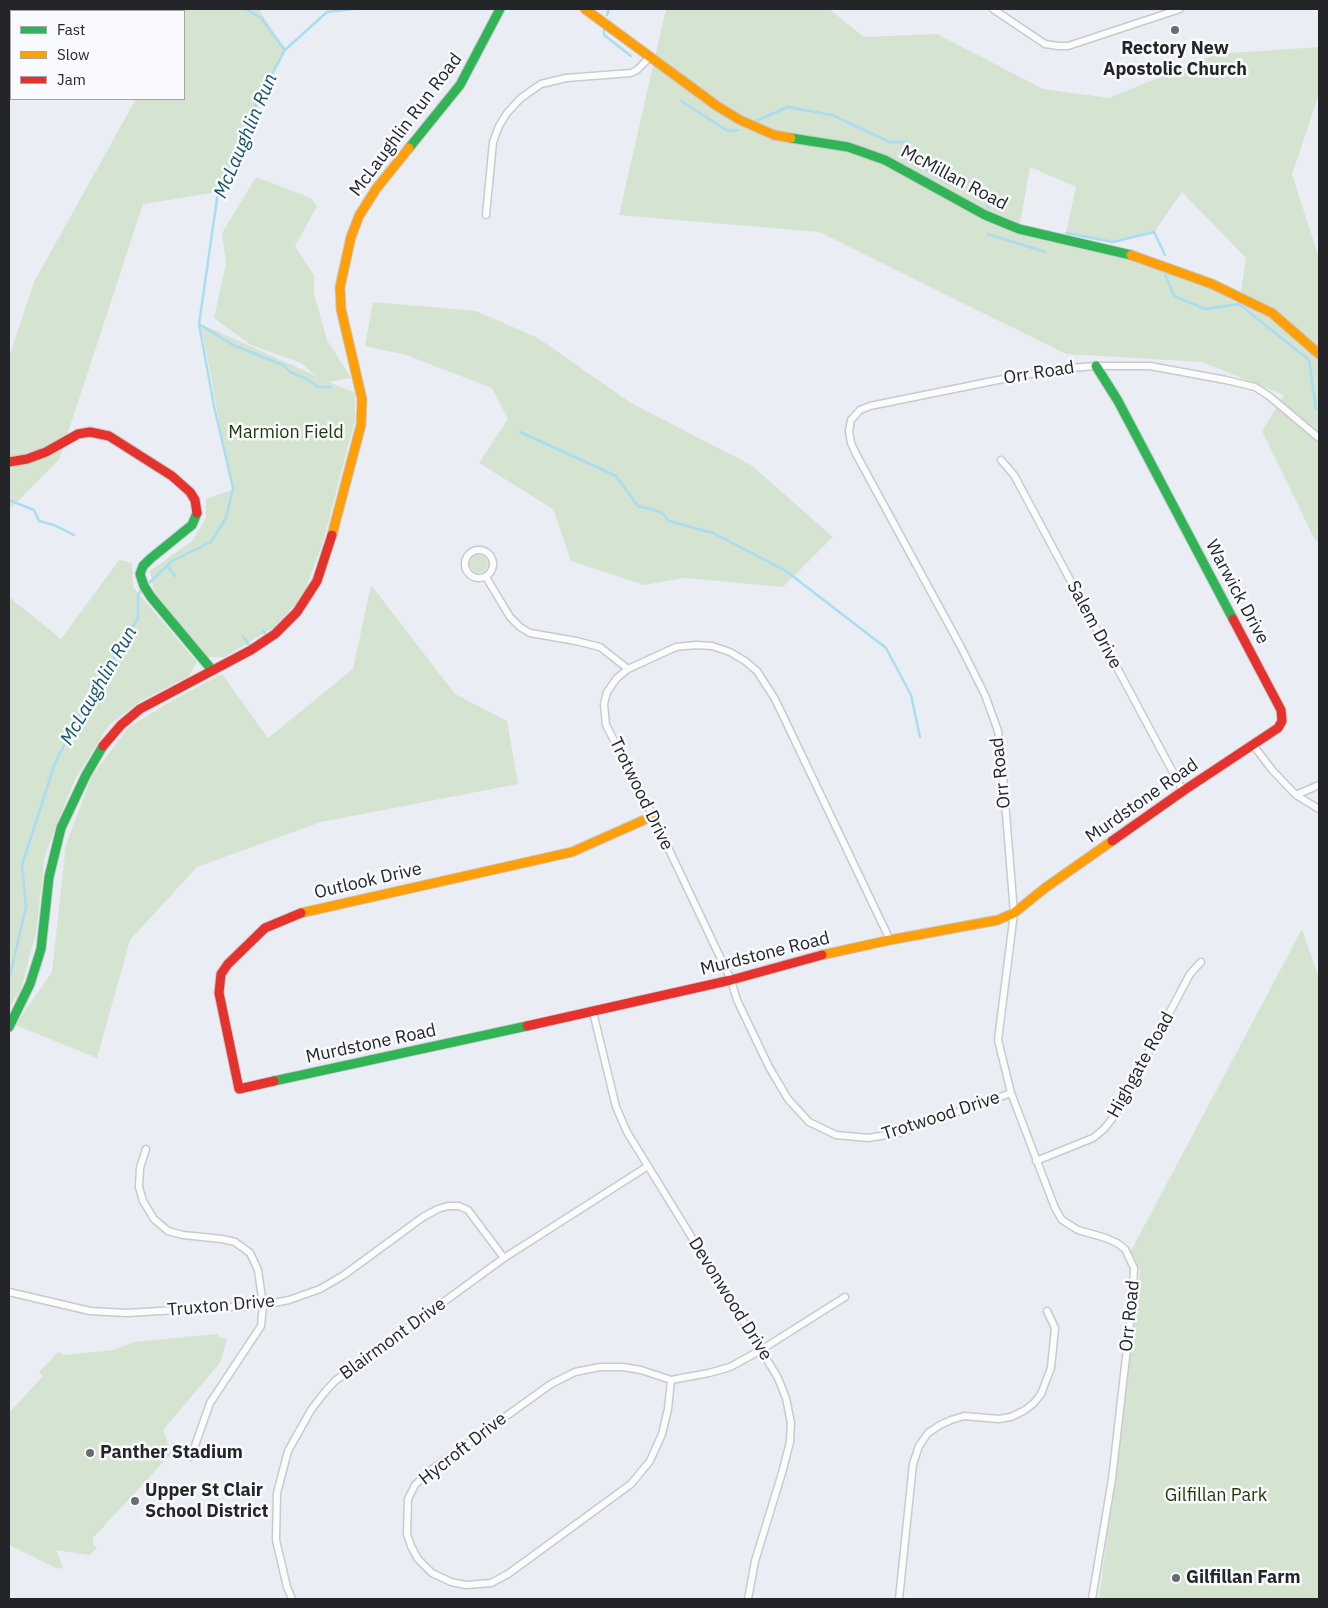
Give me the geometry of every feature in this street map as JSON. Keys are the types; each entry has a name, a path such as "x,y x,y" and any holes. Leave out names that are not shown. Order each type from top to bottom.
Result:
{"street":[{"name":"McLaughlin Run Road","path":"488,32 492,9"},
{"name":"McLaughlin Run Road","path":"9,1027 30,984 41,949 49,877 59,834 76,794 95,757 113,733 140,708 251,650 275,634 297,612 317,581 327,552 360,425 362,399 360,386 341,309 340,286 351,237 360,216 376,189 460,85 500,9"},
{"name":"McMillan Road","path":"585,9 717,106 740,120 774,135 848,147 885,160 985,215 1019,228 1142,258 1212,284 1272,312 1319,354"},
{"path":"993,9 1045,44 1058,46 1068,46 1162,11 1180,9"},
{"path":"486,215 493,142 499,126 520,98 541,84 566,78 631,73 637,70 650,57"},
{"name":"Orr Road","path":"1092,1599 1112,1482 1132,1306 1134,1268 1125,1249 1117,1243 1078,1230 1062,1220 1055,1208 1036,1161 1011,1093 998,1040 1014,913 998,731 981,687 961,647 856,454 851,443 849,431 851,420 860,410 870,406 1056,369 1096,366 1150,366 1226,380 1255,388 1269,396 1319,438"},
{"name":"Warwick Drive","path":"1096,366 1118,401 1281,710 1282,721 1278,728 1253,745"},
{"path":"9,462 27,459 46,452 78,434 90,432 109,436 181,483 190,492 195,500 197,516 185,532 143,566 140,574 148,592 212,670"},
{"name":"Salem Drive","path":"1001,460 1014,475 1183,792"},
{"path":"481,550 492,557 494,562 492,571 486,577 477,578 468,574 466,560 472,552 481,550"},
{"path":"486,577 510,617 520,628 530,634 576,640 600,647 628,670"},
{"name":"Trotwood Drive","path":"890,940 775,699 757,671 730,652 712,646 696,644 676,647 628,670 617,678 607,692 604,704 606,725 653,816 769,1067 788,1099 809,1122 836,1135 868,1138 898,1133 1011,1093"},
{"path":"1253,745 1273,771 1296,795 1319,809"},
{"name":"Murdstone Road","path":"239,1089 593,1012 730,980 813,957 890,940 998,920 1014,913 1045,888 1253,745"},
{"path":"1296,795 1319,786"},
{"name":"Outlook Drive","path":"239,1089 219,993 221,974 232,959 265,928 299,913 572,852 653,816"},
{"name":"Highgate Road","path":"1036,1161 1093,1138 1104,1129 1115,1115 1190,974 1201,962"},
{"name":"Devonwood Drive","path":"593,1012 616,1107 627,1132 762,1350 778,1378 786,1398 790,1423 790,1442 754,1561 748,1599"},
{"path":"146,1149 140,1168 139,1187 143,1201 154,1219 168,1231 183,1235 235,1242 250,1254 258,1270 263,1305 261,1326 210,1403 192,1457"},
{"name":"Blairmont Drive","path":"292,1599 287,1587 276,1540 277,1493 288,1451 311,1410 335,1381 504,1258 648,1166"},
{"name":"Truxton Drive","path":"9,1292 90,1311 117,1313 263,1305 288,1300 320,1289 344,1275 422,1217 448,1206 459,1206 468,1210 504,1258"},
{"name":"Hycroft Drive","path":"671,1380 668,1408 662,1434 650,1462 631,1484 508,1574 491,1583 466,1585 451,1582 432,1572 418,1559 407,1534 406,1521 408,1499 415,1485 427,1473 551,1384 575,1372 600,1367 623,1367 641,1370 671,1380 730,1367 762,1350 845,1297"},
{"path":"898,1599 913,1464 920,1446 928,1433 951,1420 964,1416 999,1419 1011,1417 1026,1410 1034,1403 1042,1394 1051,1368 1055,1328 1047,1311"}],"green space":[{"path":"259,9 285,50 218,192 143,204 59,460 9,510 9,357 34,282 135,100 185,100 185,10 122,10"},
{"path":"666,9 829,9 864,37 937,34 1043,89 1109,98 1216,54 1319,47 1319,94 1292,174 1319,258 1319,543 1315,540 1262,431 1284,395 1202,362 1066,354 819,232 619,215","holes":["1030,167 1076,187 1066,233 1113,242 1154,232 1182,192 1246,258 1239,304 1185,274 1019,229"]},
{"name":"Marmion Field","path":"256,177 311,198 317,206 295,246 314,275 314,294 327,340 351,378 329,382 355,393 355,420 323,542 303,596 274,627 225,657 208,657 155,597 150,571 192,541 206,518 206,499 232,490 201,324 316,376 301,363 251,345 214,318 226,263 222,233"},
{"path":"373,302 476,311 538,338 631,403 751,465 833,537 783,587 685,578 644,585 571,561 553,509 479,463 508,419 492,388 406,355 365,346"},
{"path":"475,555 483,555 488,560 486,571 475,573 470,568 470,560"},
{"path":"119,560 132,563 133,587 197,662 189,676 139,702 109,725 75,779 45,855 36,933 21,989 9,1008 9,597 61,639"},
{"path":"371,585 455,694 507,721 518,784 321,822 197,867 130,940 97,1058 15,1025 52,972 66,844 92,776 128,728 166,704 222,674 268,738 353,669"},
{"name":"Gilfillan Park","path":"1302,929 1319,978 1319,1599 1099,1599 1140,1270 1131,1251"},
{"name":"Panther Stadium","path":"217,1334 227,1339 220,1363 163,1430 172,1455 168,1457 93,1538 93,1544 97,1548 89,1555 56,1550 63,1567 58,1569 9,1545 9,1413 43,1376 39,1372 58,1352 65,1355 113,1350 134,1342"}],"waterway":[{"path":"246,9 261,18 285,50"},
{"name":"McLaughlin Run","path":"147,585 172,561 211,542 226,518 233,488 214,406 199,324 218,192 256,104 285,50 327,12 354,9"},
{"path":"607,15 609,9"},
{"path":"604,29 604,35 631,56"},
{"path":"681,101 728,131 738,130"},
{"path":"753,122 788,107 832,115 890,142 907,142 921,166 950,185 967,181 981,188 988,208"},
{"path":"1066,233 1113,242 1154,232 1165,255"},
{"path":"988,234 1045,252"},
{"path":"1165,274 1174,296 1205,309 1239,304 1309,360 1316,408 1319,411"},
{"path":"199,324 233,345 283,365 290,372 307,379 318,387 331,387"},
{"path":"520,432 616,476 638,506 661,512 669,521 713,533 786,571 886,648 911,695 920,737"},
{"path":"9,500 34,510 39,521 54,525 74,535"},
{"path":"167,566 175,576"},
{"name":"McLaughlin Run","path":"9,980 26,907 22,865 55,763 80,714 138,618 138,594 143,589"},
{"path":"262,630 266,634"},
{"path":"243,636 249,645"}],"traffic: fast":[{"path":"409,148 460,85 500,9"},
{"path":"791,138 848,147 885,160 985,215 1019,229 1131,255"},
{"path":"1096,366 1118,401 1233,619"},
{"path":"197,513 192,525 150,559 143,566 140,574 144,586 151,597 212,670"},
{"path":"9,1027 30,984 41,949 49,877 61,828 86,775 103,746"},
{"path":"274,1081 527,1026"}],"traffic: slow":[{"path":"585,9 717,106 740,120 774,135 791,138"},
{"path":"332,535 361,425 362,399 341,309 340,287 351,237 359,216 376,189 409,148"},
{"path":"1131,255 1212,284 1272,313 1319,354"},
{"path":"301,913 572,852 653,816"},
{"path":"822,955 998,920 1014,913 1045,888 1112,841"}],"traffic: jam":[{"path":"9,462 27,459 46,452 78,434 90,432 109,436 172,476 190,492 195,500 197,513"},
{"path":"103,746 121,725 140,709 251,650 275,634 297,612 317,581 332,535"},
{"path":"1112,841 1278,728 1282,721 1281,710 1233,619"},
{"path":"274,1081 239,1089 219,993 221,974 228,964 265,928 301,913"},
{"path":"527,1026 731,980 822,955"}],"place":[{"name":"Rectory New Apostolic Church","path":"1175,30"},
{"name":"Panther Stadium","path":"90,1453"},
{"name":"Upper St Clair School District","path":"135,1501"},
{"name":"Gilfillan Farm","path":"1176,1578"}]}
